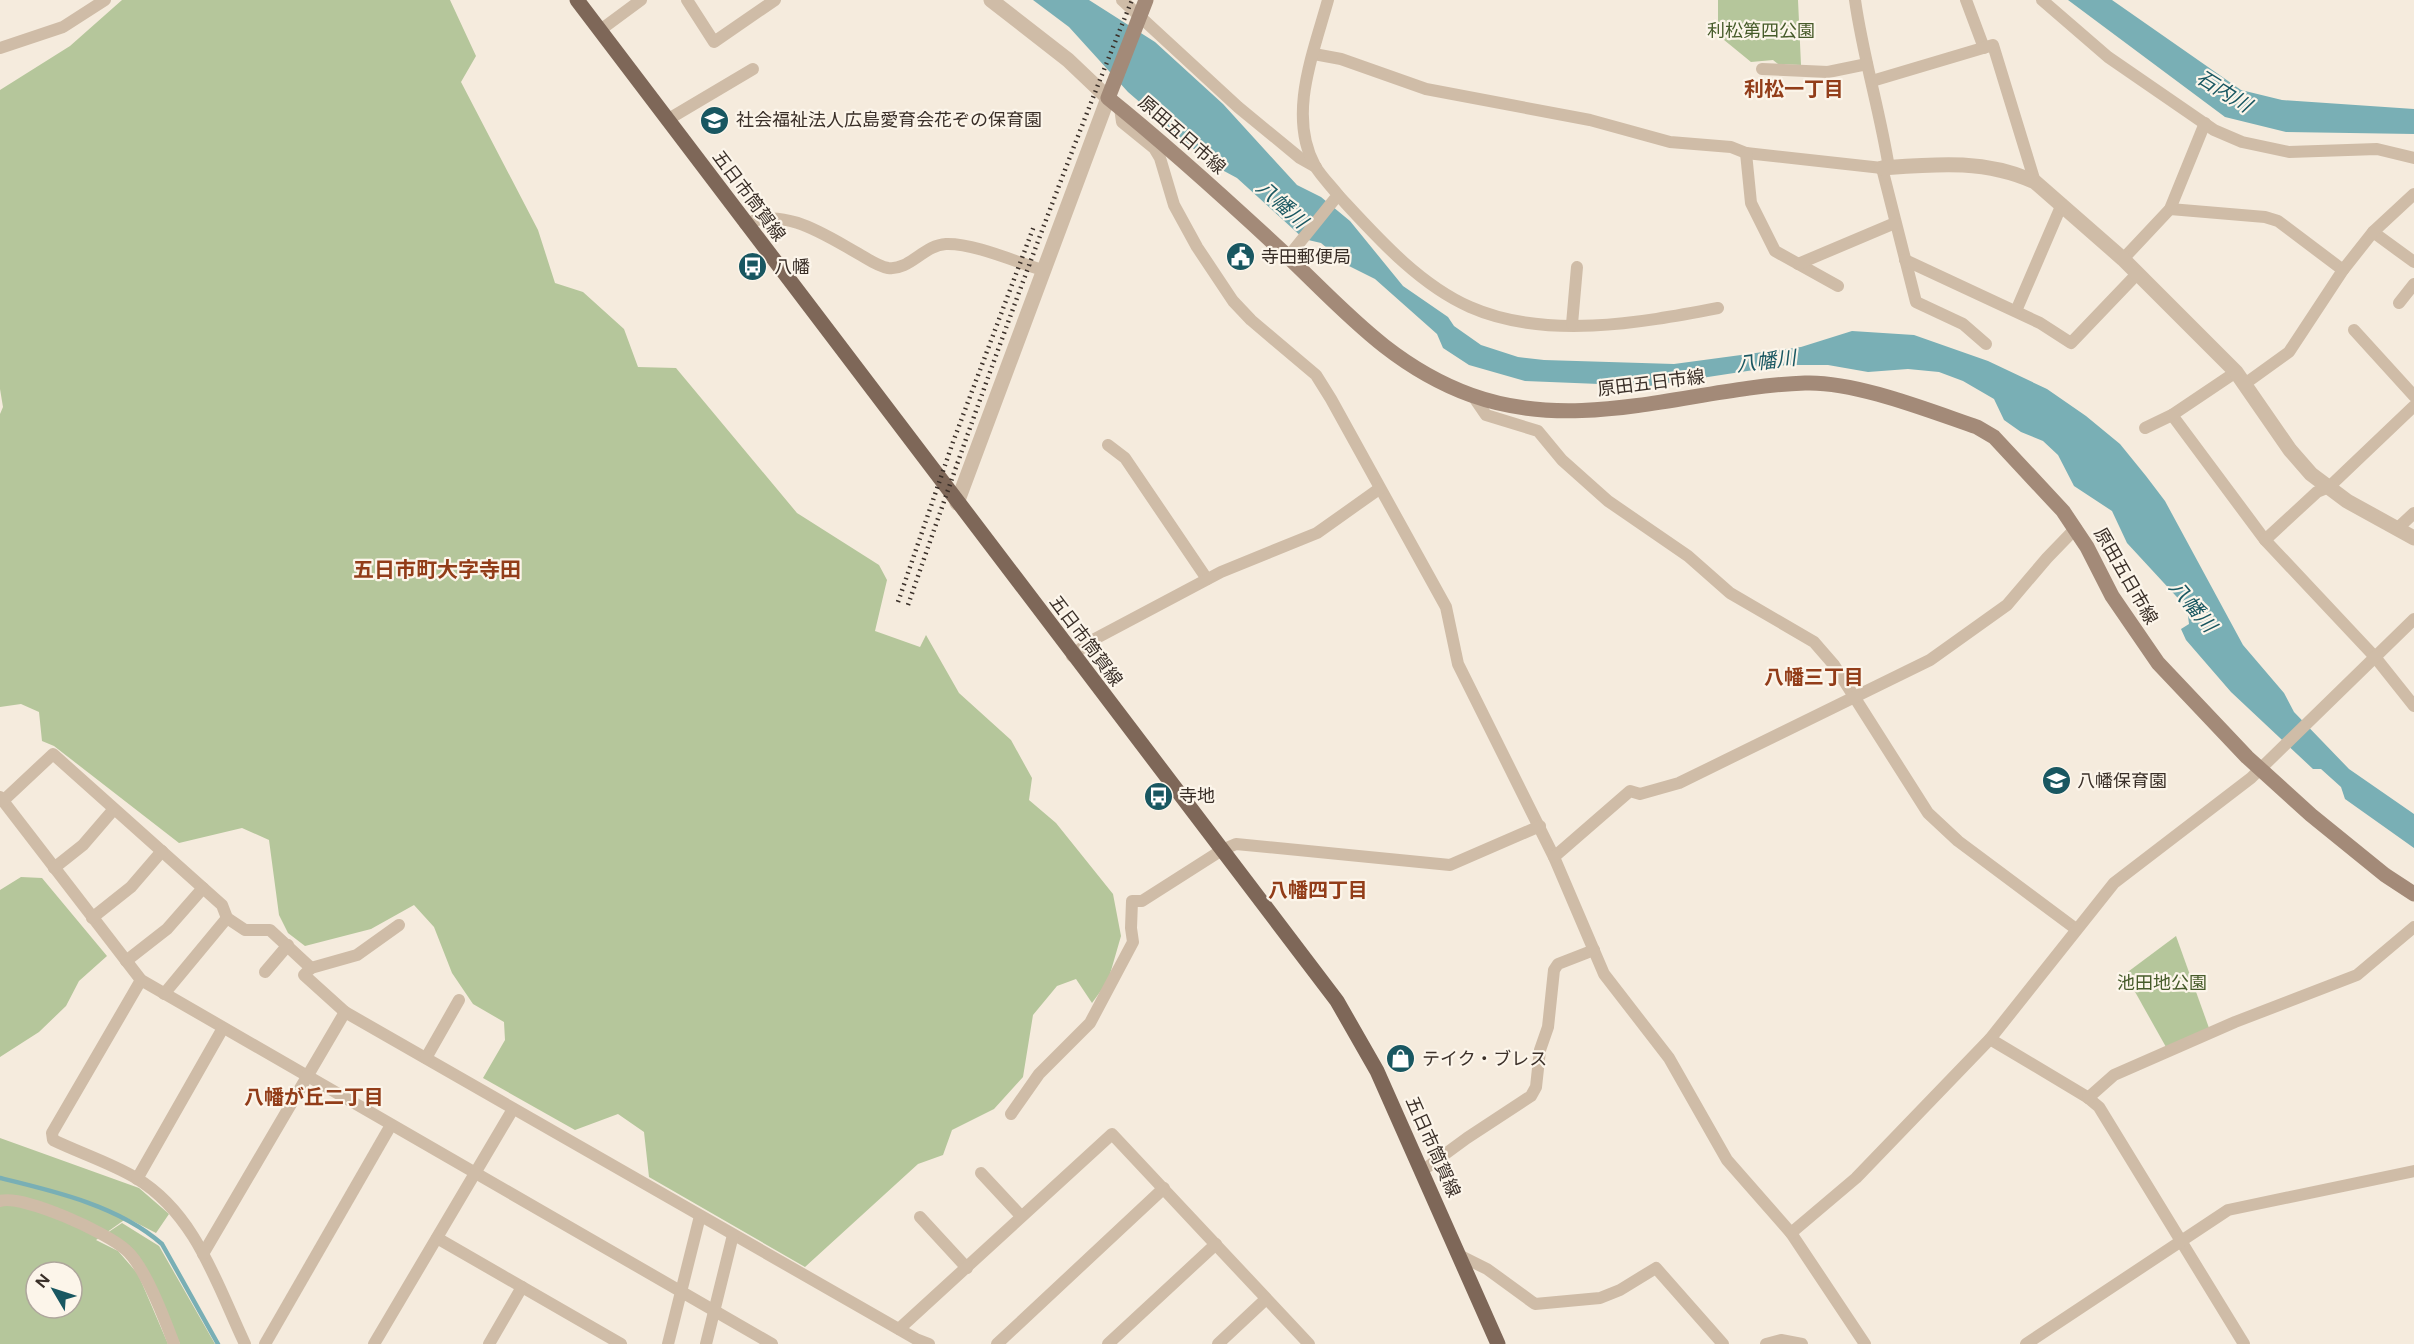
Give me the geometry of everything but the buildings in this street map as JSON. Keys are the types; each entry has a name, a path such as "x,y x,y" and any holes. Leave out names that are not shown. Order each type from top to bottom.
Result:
{"main road":[{"name":"五日市筒賀線","path":"577,0 1072,656 1336,1001 1377,1071 1461,1256 1498,1344"},
{"path":"1113,98 1141,12"},
{"name":"原田五日市線","path":"1113,98 1290,254 1392,354 1422,374 1473,396 1523,408 1559,411 1629,408 1808,383 1860,391 1977,427 1994,437 2035,479 2076,528 2112,596 2158,663 2311,815 2385,875 2414,894"}],"street":[{"path":"0,48 63,27 105,0"},
{"path":"599,31 641,0"},
{"path":"687,0 714,42 776,0"},
{"path":"991,0 1113,98 1122,122 1154,148 1160,158 1174,205 1197,247 1233,301 1251,320 1316,375 1446,607 1458,664 1540,826 1610,983 1669,1058 1727,1160 1791,1233 1860,1343"},
{"path":"1122,0 1141,12 1238,107 1285,147 1316,167"},
{"path":"1328,0 1304,93 1305,125 1316,167 1337,197 1412,268 1455,299 1505,319 1572,324 1643,320 1718,308"},
{"path":"1855,0 1860,40 1872,81 1895,223 1916,302 1963,324 1986,344"},
{"path":"1966,0 1984,48"},
{"path":"2042,0 2108,57 2205,123 2242,142 2266,148 2314,153 2377,149 2414,158"},
{"path":"1872,81 1994,45 2035,182"},
{"path":"1314,54 1341,59 1426,89 1590,120 1670,142 1731,147 1746,153 1886,168 1979,165 2019,175 2035,182 2123,259 2241,377 2290,450 2310,474 2347,501 2399,527 2414,538"},
{"path":"1762,69 1828,72 1867,64"},
{"path":"667,120 753,69"},
{"path":"957,503 1042,270 1113,98"},
{"path":"2123,259 2170,209 2205,123"},
{"path":"1746,153 1751,203 1775,250 1838,286"},
{"path":"2145,428 2294,346 2308,320 2373,232 2414,194"},
{"path":"1290,254 1337,197"},
{"path":"2016,310 2062,204"},
{"path":"2170,209 2265,217 2278,221 2343,270"},
{"path":"746,224 761,217 787,220 814,229 876,264 890,268 902,266 929,249 944,244 961,245 1042,270"},
{"path":"1798,264 1895,223"},
{"path":"2373,232 2414,262"},
{"path":"1905,260 2016,310 2071,343 2138,274"},
{"path":"1572,324 1577,267"},
{"path":"2399,303 2414,284"},
{"path":"2354,330 2414,396"},
{"path":"1473,396 1486,415 1539,431 1562,460 1608,501 1688,556 1730,594 1814,642 1834,665 1928,813 1958,841 2076,929"},
{"path":"2265,540 2317,492 2328,487 2414,406"},
{"path":"2172,415 2265,540 2375,657 2414,706"},
{"path":"1108,445 1125,458 1207,579"},
{"path":"1072,656 1089,642 1207,579 1317,533 1379,489"},
{"path":"2399,527 2414,513"},
{"path":"1554,857 1630,791 1640,794 1679,783 1930,660 2001,611 2076,528"},
{"path":"1791,1233 1856,1178 1990,1039 2114,883 2264,766 2329,699 2414,619"},
{"path":"311,968 270,930 245,930 228,918 222,905 53,754 1,799 141,980 772,1344"},
{"path":"54,868 83,844 114,809"},
{"path":"1011,1114 1039,1074 1090,1023 1133,942 1132,901 1142,901 1222,850 1236,844 1450,865 1540,826"},
{"path":"92,918 131,887 162,850"},
{"path":"126,961 167,928 203,888"},
{"path":"165,994 228,918"},
{"path":"399,925 357,955 311,968 304,975 345,1012 899,1329 914,1341 930,1344"},
{"path":"2088,1098 2114,1075 2235,1022 2357,975 2414,927"},
{"path":"265,972 288,945"},
{"path":"1422,1171 1531,1096 1536,1088 1540,1050 1548,1027 1554,970 1558,964 1594,950"},
{"path":"141,980 52,1133 53,1140 137,1179 177,1211 187,1223 203,1254 245,1344"},
{"path":"426,1058 459,1000"},
{"path":"203,1254 345,1012"},
{"path":"137,1179 223,1028"},
{"path":"1990,1039 2088,1098 2099,1107 2182,1239 2244,1344"},
{"path":"374,1344 513,1109"},
{"path":"265,1344 391,1125"},
{"path":"899,1329 1112,1134 1309,1344"},
{"path":"2034,1342 2215,1217 2243,1205 2414,1170"},
{"path":"981,1173 1021,1216"},
{"path":"997,1344 1164,1188"},
{"path":"0,1201 14,1198 52,1210 126,1250 139,1267 174,1344"},
{"path":"668,1344 700,1216"},
{"path":"920,1217 967,1268"},
{"path":"706,1344 733,1235"},
{"path":"437,1238 621,1344"},
{"path":"1108,1344 1216,1244"},
{"path":"1461,1256 1487,1269 1535,1304 1600,1299 1620,1290 1656,1268 1723,1344"},
{"path":"489,1344 522,1287"},
{"path":"1218,1344 1266,1299"},
{"path":"1766,1344 1781,1340 1802,1344"}],"green space":[{"path":"122,0 450,0 476,56 461,82 538,230 555,283 583,292 624,329 638,367 676,368 797,513 879,565 887,580 875,631 920,647 926,635 959,693 1011,740 1032,778 1029,800 1056,823 1113,894 1121,936 1108,981 1092,1003 1076,979 1057,986 1033,1015 1023,1077 994,1109 952,1130 943,1155 918,1164 805,1267 649,1177 644,1132 618,1114 575,1130 483,1078 505,1040 504,1022 473,1004 452,973 434,927 414,905 371,929 305,946 288,933 279,915 269,840 242,828 179,843 54,746 42,741 39,712 21,704 0,707 0,414 3,407 0,389 0,90 70,46"},
{"name":"利松第四公園","path":"1718,0 1798,0 1801,65 1778,64 1773,60 1751,62 1718,35"},
{"path":"21,877 42,878 107,956 79,981 66,1006 39,1032 0,1057 0,890"},
{"name":"池田地公園","path":"2176,936 2209,1028 2166,1047 2125,974"},
{"path":"0,1138 139,1188 169,1214 156,1233 127,1218 96,1240 118,1251 138,1274 168,1344 0,1344"},
{"path":"122,1223 159,1246 215,1344 180,1344 155,1289 107,1233"}],"water":[{"name":"八幡川","path":"1033,0 1089,0 1155,42 1223,104 1297,185 1321,197 1350,221 1403,286 1448,317 1454,326 1481,345 1518,357 1544,360 1674,364 1801,347 1852,331 1914,335 1988,361 2047,389 2086,416 2120,444 2146,476 2165,501 2243,645 2284,693 2294,712 2349,769 2414,814 2414,848 2345,799 2341,787 2321,769 2313,769 2231,692 2186,640 2181,629 2189,624 2187,608 2127,543 2112,511 2074,486 2058,455 2043,441 2021,432 2004,420 1994,399 1963,381 1939,372 1908,369 1868,372 1828,365 1787,365 1649,386 1525,381 1469,365 1443,348 1437,334 1375,279 1347,265 1321,243 1304,239 1237,178 1211,164 1128,92 1069,27"},
{"name":"石内川","path":"2068,0 2112,0 2241,90 2282,100 2414,109 2414,134 2286,132 2225,117"}],"waterway":[{"path":"0,1178 85,1202 126,1219 145,1231 162,1244 218,1344"}],"railway":[{"path":"908,605 1016,301 1132,0"},
{"path":"898,602 953,442 1034,226"}],"place":[{"name":"社会福祉法人広島愛育会花ぞの保育園","path":"715,120"},
{"name":"寺田郵便局","path":"1240,257"},
{"name":"八幡","path":"753,267"},
{"name":"八幡保育園","path":"2056,781"},
{"name":"寺地","path":"1158,796"},
{"name":"テイク・ブレス","path":"1401,1059"}],"district":[{"name":"利松一丁目","path":"1794,89"},
{"name":"五日市町大字寺田","path":"437,570"},
{"name":"八幡三丁目","path":"1814,677"},
{"name":"八幡四丁目","path":"1318,890"},
{"name":"八幡が丘二丁目","path":"314,1097"}]}
